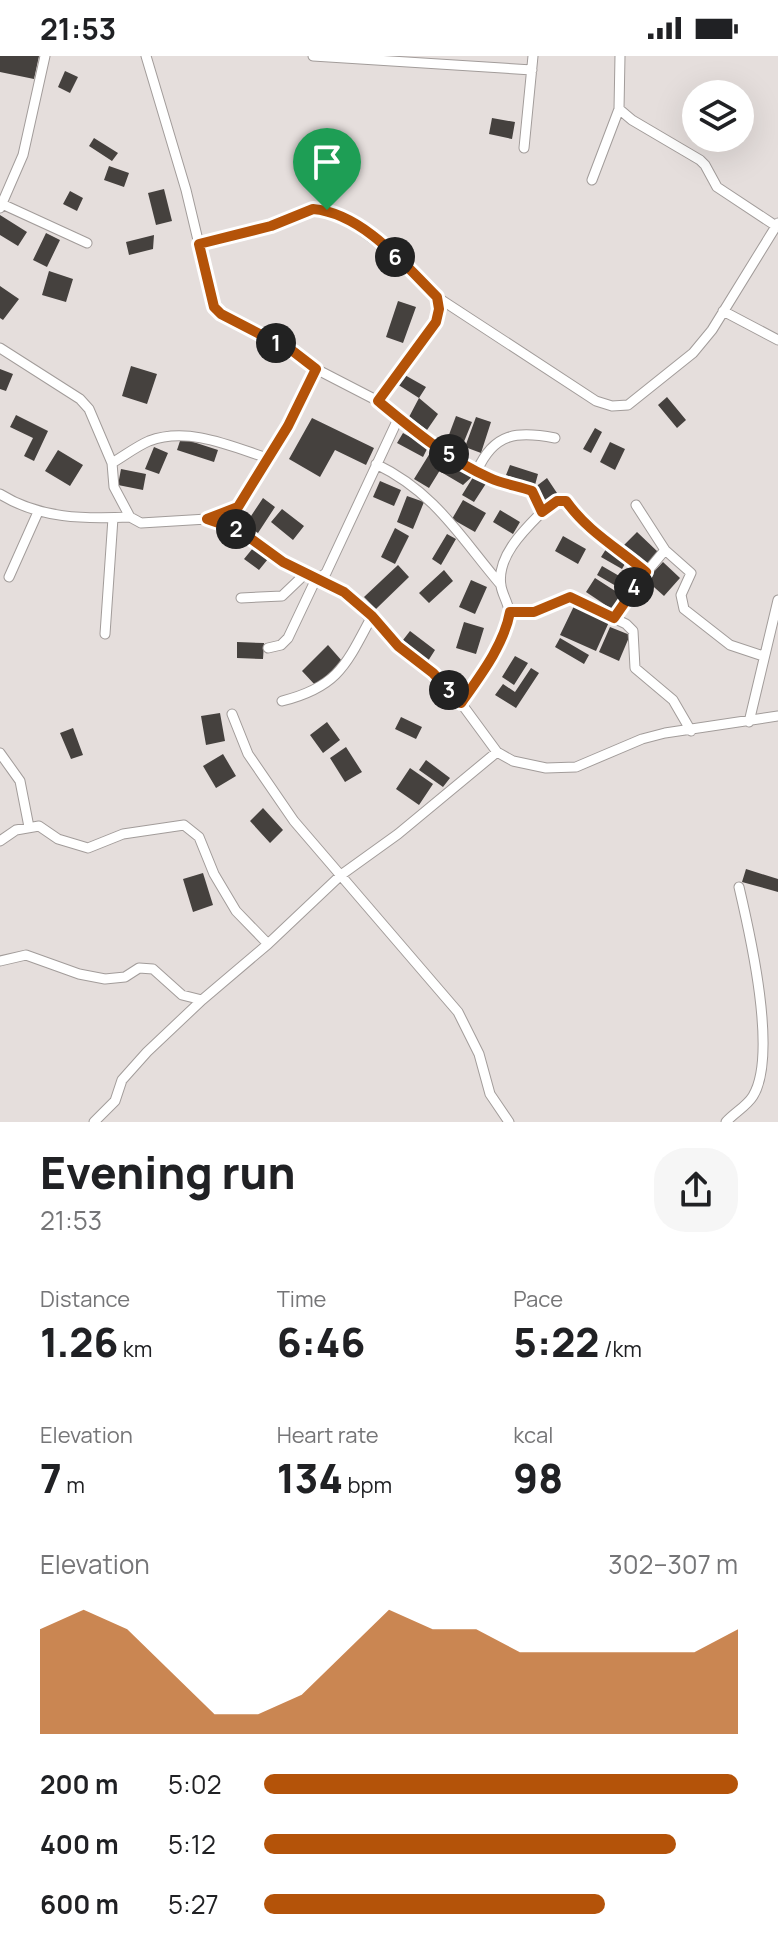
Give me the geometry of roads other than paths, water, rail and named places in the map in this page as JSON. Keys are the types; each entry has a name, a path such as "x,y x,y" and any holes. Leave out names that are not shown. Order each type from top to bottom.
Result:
{"street":[{"path":"45,56 24,150 1,206 87,243"},
{"path":"146,56 165,114 214,307 221,314 294,352 316,369 378,401 398,419 477,471 491,479 532,491 542,512"},
{"path":"313,56 532,70"},
{"path":"524,148 533,56"},
{"path":"592,180 619,109 620,56"},
{"path":"199,244 271,226 313,209 339,214 360,227 437,297 596,401 612,406 628,405 693,353 777,225 717,187 700,160 619,109"},
{"path":"378,401 436,322 439,309 437,297"},
{"path":"723,311 778,340"},
{"path":"0,348 80,399 89,409 112,463 114,487 130,517"},
{"path":"0,494 21,507 38,512 92,519 130,517 141,523 207,519 238,507 270,459 316,369"},
{"path":"268,648 281,645 288,638 315,581 326,573 398,419"},
{"path":"477,471 483,456 507,437 526,433 555,438"},
{"path":"112,463 147,441 186,436 229,445 270,459"},
{"path":"376,464 401,476 436,504 501,585 510,612 508,622 484,670 461,703"},
{"path":"501,585 505,558 542,512 557,501 566,501 592,533 620,549 646,572"},
{"path":"636,505 665,550 691,573 681,595 684,609 730,645 763,656"},
{"path":"238,507 239,530"},
{"path":"9,577 38,512"},
{"path":"105,634 113,518"},
{"path":"207,519 239,530 304,575 344,592 372,616 398,646 433,673 461,703 497,752 530,767 576,767 642,739 778,716"},
{"path":"614,618 665,550"},
{"path":"241,598 282,596 304,575"},
{"path":"510,612 534,612 570,597 614,618 633,631 635,668 673,700 691,731"},
{"path":"749,722 778,600"},
{"path":"282,701 323,688 350,658 372,616"},
{"path":"232,714 248,754 268,786 458,1012 479,1054 490,1094 509,1122"},
{"path":"94,1122 115,1101 122,1080 202,1000 268,944 341,875 398,834 497,752"},
{"path":"0,753 20,781 29,827"},
{"path":"0,841 16,830 39,826 58,839 88,848 123,834 184,825 199,837 214,874 236,911 268,944"},
{"path":"726,1122 754,1096 762,1073 764,1040 764,1002 739,887"},
{"path":"0,961 26,955 79,974 105,979 125,977 139,968 153,969 182,995 202,1000"}]}
